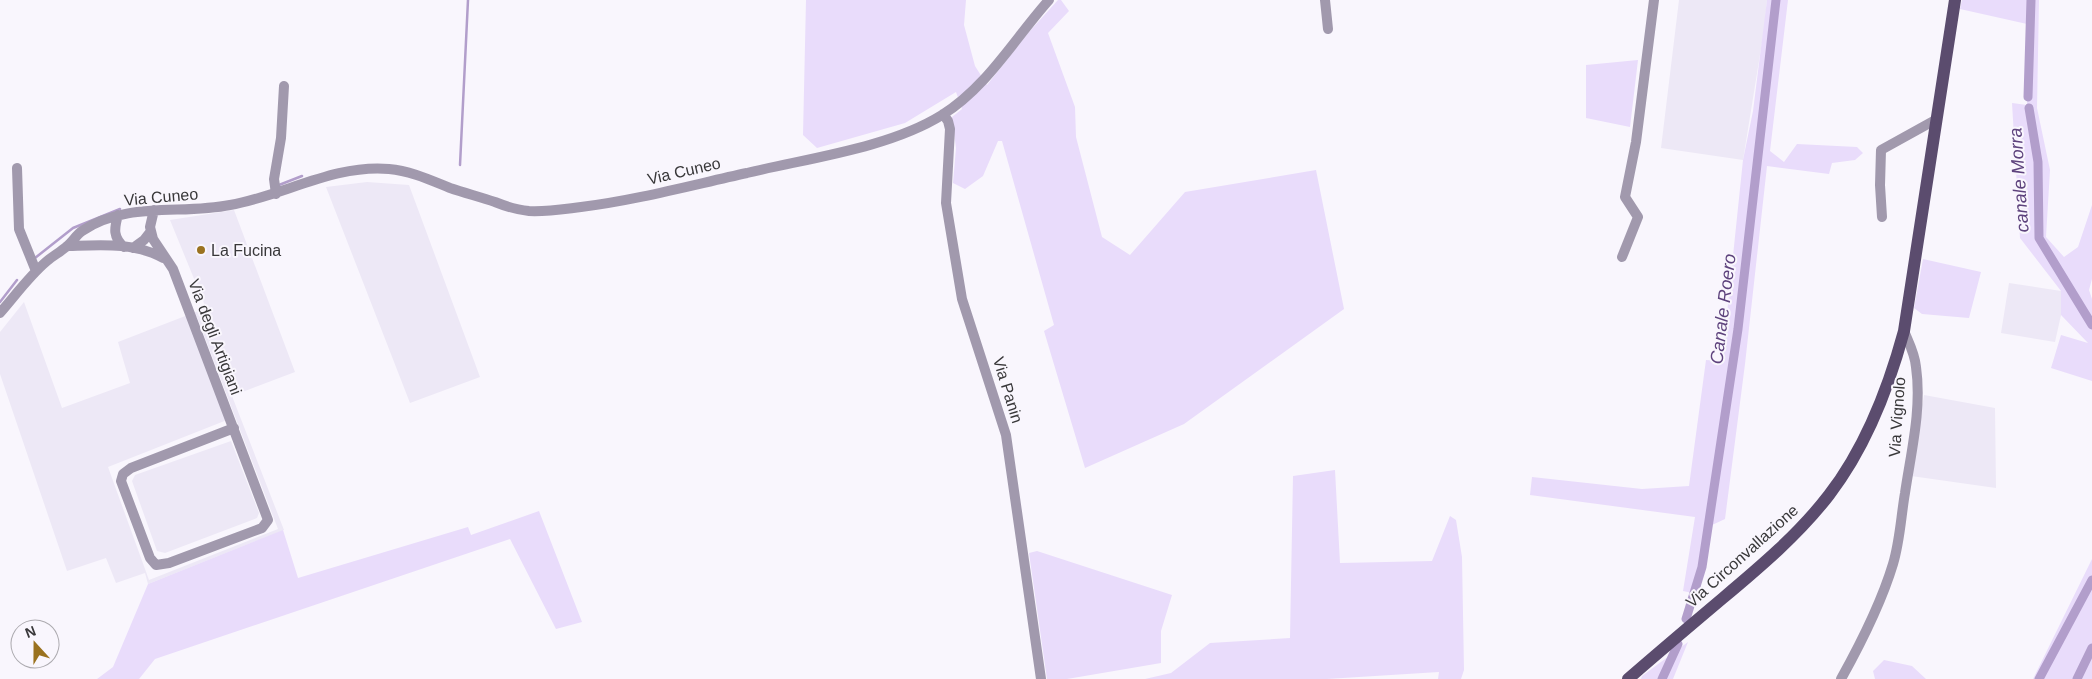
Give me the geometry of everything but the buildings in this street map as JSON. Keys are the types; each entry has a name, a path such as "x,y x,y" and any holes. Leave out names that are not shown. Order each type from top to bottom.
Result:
{"main road":[{"path":"1904,331 1955,0"},
{"name":"Via Circonvallazione","path":"1628,679 1762,565 1808,520 1829,495 1850,463 1879,406 1896,361 1904,331"}],"street":[{"name":"Via Cuneo","path":"0,313 36,271 49,259 69,246 81,232 118,216 154,210 202,209 230,206 276,194 340,173 365,169 390,169 421,176 453,189 526,211 551,210 613,202 877,143 919,128 961,102 983,80 1049,0"},
{"path":"1325,0 1328,29"},
{"path":"1622,257 1638,217 1625,197 1636,142 1654,0"},
{"path":"276,194 274,179 281,138 284,86"},
{"name":"Via Panin","path":"943,114 948,121 950,130 946,203 957,278 1006,435 1041,679"},
{"path":"1882,217 1880,185 1881,150 1937,118"},
{"path":"17,168 19,229 36,271"},
{"path":"129,247 144,240 151,231 150,227 154,210"},
{"path":"118,216 114,229 117,240 129,247"},
{"name":"Via degli Artigiani","path":"151,231 153,239 173,269 234,428 268,520 262,528 162,566 156,565 150,558 121,482 123,474 131,468 234,428"},
{"path":"69,246 129,247 153,252 165,259"},
{"name":"Via Vignolo","path":"1841,679 1857,651 1884,590 1897,545 1913,443 1917,397 1916,368 1913,352 1904,331"}],"shaded area":[{"path":"806,0 966,0 964,25 975,66 987,85 1028,33 1058,0 1061,0 1069,11 1048,33 1075,107 1076,137 1102,237 1130,255 1185,192 1316,170 1344,309 1184,424 1085,468 1044,331 1054,325 1002,141 998,141 983,176 965,189 953,183 956,148 952,117 962,109 956,92 905,123 817,148 803,135"},
{"path":"1679,0 1767,0 1743,160 1661,148"},
{"path":"1767,0 1788,0 1770,151 1784,162 1797,144 1857,147 1863,153 1855,160 1832,163 1829,174 1767,166 1745,364 1725,519 1710,526 1705,567 1697,594 1683,591 1695,517 1530,495 1532,477 1642,489 1689,486 1706,360 1722,361 1743,160 1753,111"},
{"path":"1962,0 2039,0 2037,108 2050,170 2046,237 2064,257 2078,247 2092,205 2092,279 2089,290 2092,299 2092,381 2051,368 2061,335 2088,343 2061,315 2061,291 2020,238 2012,103 2027,105 2027,24 1960,9"},
{"path":"1638,60 1630,127 1586,118 1586,65"},
{"path":"367,182 409,185 480,377 410,403 326,187"},
{"path":"234,210 295,372 232,396 284,530 148,584 145,573 116,583 106,558 67,571 0,374 0,332 24,302 62,408 130,383 118,342 206,308 170,220","holes":["197,317 278,529 149,580 108,467 227,420 188,320"]},
{"path":"1923,259 1981,272 1969,318 1922,314 1914,308"},
{"path":"2009,283 2061,291 2061,315 2055,342 2001,333"},
{"path":"1924,395 1995,408 1996,488 1911,476"},
{"path":"231,441 259,513 257,518 165,553 157,551 132,481 135,475"},
{"path":"1335,470 1340,563 1432,561 1450,516 1456,520 1462,557 1464,670 1461,679 1438,679 1439,672 1327,679 1145,679 1171,673 1210,643 1290,638 1293,476"},
{"path":"539,511 582,622 556,629 510,539 155,659 139,679 97,679 113,667 148,584 283,530 298,578 468,527 471,535"},
{"path":"1037,551 1172,595 1161,631 1161,663 1067,679 1047,679 1029,553"},
{"path":"2092,559 2092,679 2033,679"},
{"path":"1688,642 1673,679 1641,679 1642,676"},
{"path":"1884,660 1912,666 1926,679 1875,679 1873,671"}],"waterway":[{"path":"460,165 468,0"},
{"name":"Canale Roero","path":"1686,619 1702,567 1738,329 1776,0"},
{"path":"2028,97 2031,0"},
{"name":"canale Morra","path":"2029,108 2038,162 2039,238 2092,325"},
{"path":"279,185 302,176"},
{"path":"35,258 73,228 120,209"},
{"path":"0,302 17,280"},
{"name":"canale Morra","path":"2039,679 2092,580"},
{"name":"Canale Roero","path":"1662,679 1678,644"},
{"path":"2077,679 2092,648"}],"place":[{"name":"La Fucina","path":"201,250"}]}
